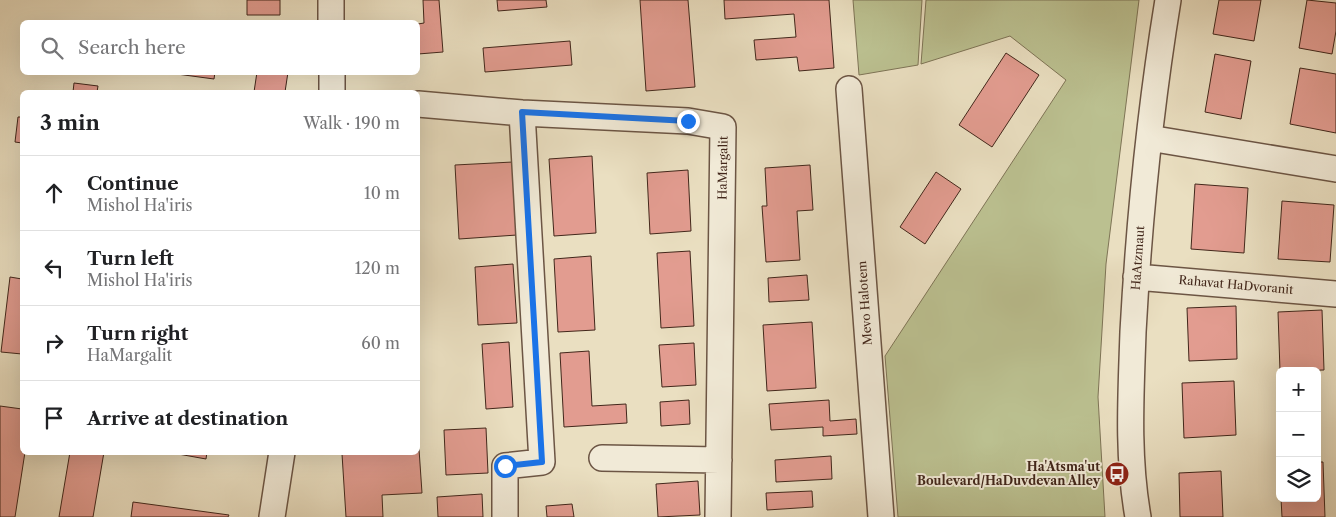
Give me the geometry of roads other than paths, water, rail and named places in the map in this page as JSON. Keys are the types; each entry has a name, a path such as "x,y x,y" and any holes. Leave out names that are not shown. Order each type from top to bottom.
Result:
{"street":[{"path":"330,0 331,20"},
{"name":"HaAtzmaut","path":"1138,517 1131,478 1130,417 1136,277 1149,138 1168,0"},
{"path":"332,75 332,90"},
{"name":"Mevo Halotem","path":"849,89 881,517"},
{"name":"HaMargalit","path":"420,104 688,121 723,127 718,517"},
{"path":"505,517 505,466 542,462 522,112"},
{"path":"1149,138 1336,169"},
{"name":"Rahavat HaDvoranit","path":"1136,277 1336,294"},
{"path":"272,517 282,455"},
{"path":"602,458 719,460"}],"place":[{"name":"Ha'Atsma'ut Boulevard/HaDuvdevan Alley","path":"1117,474"}]}
